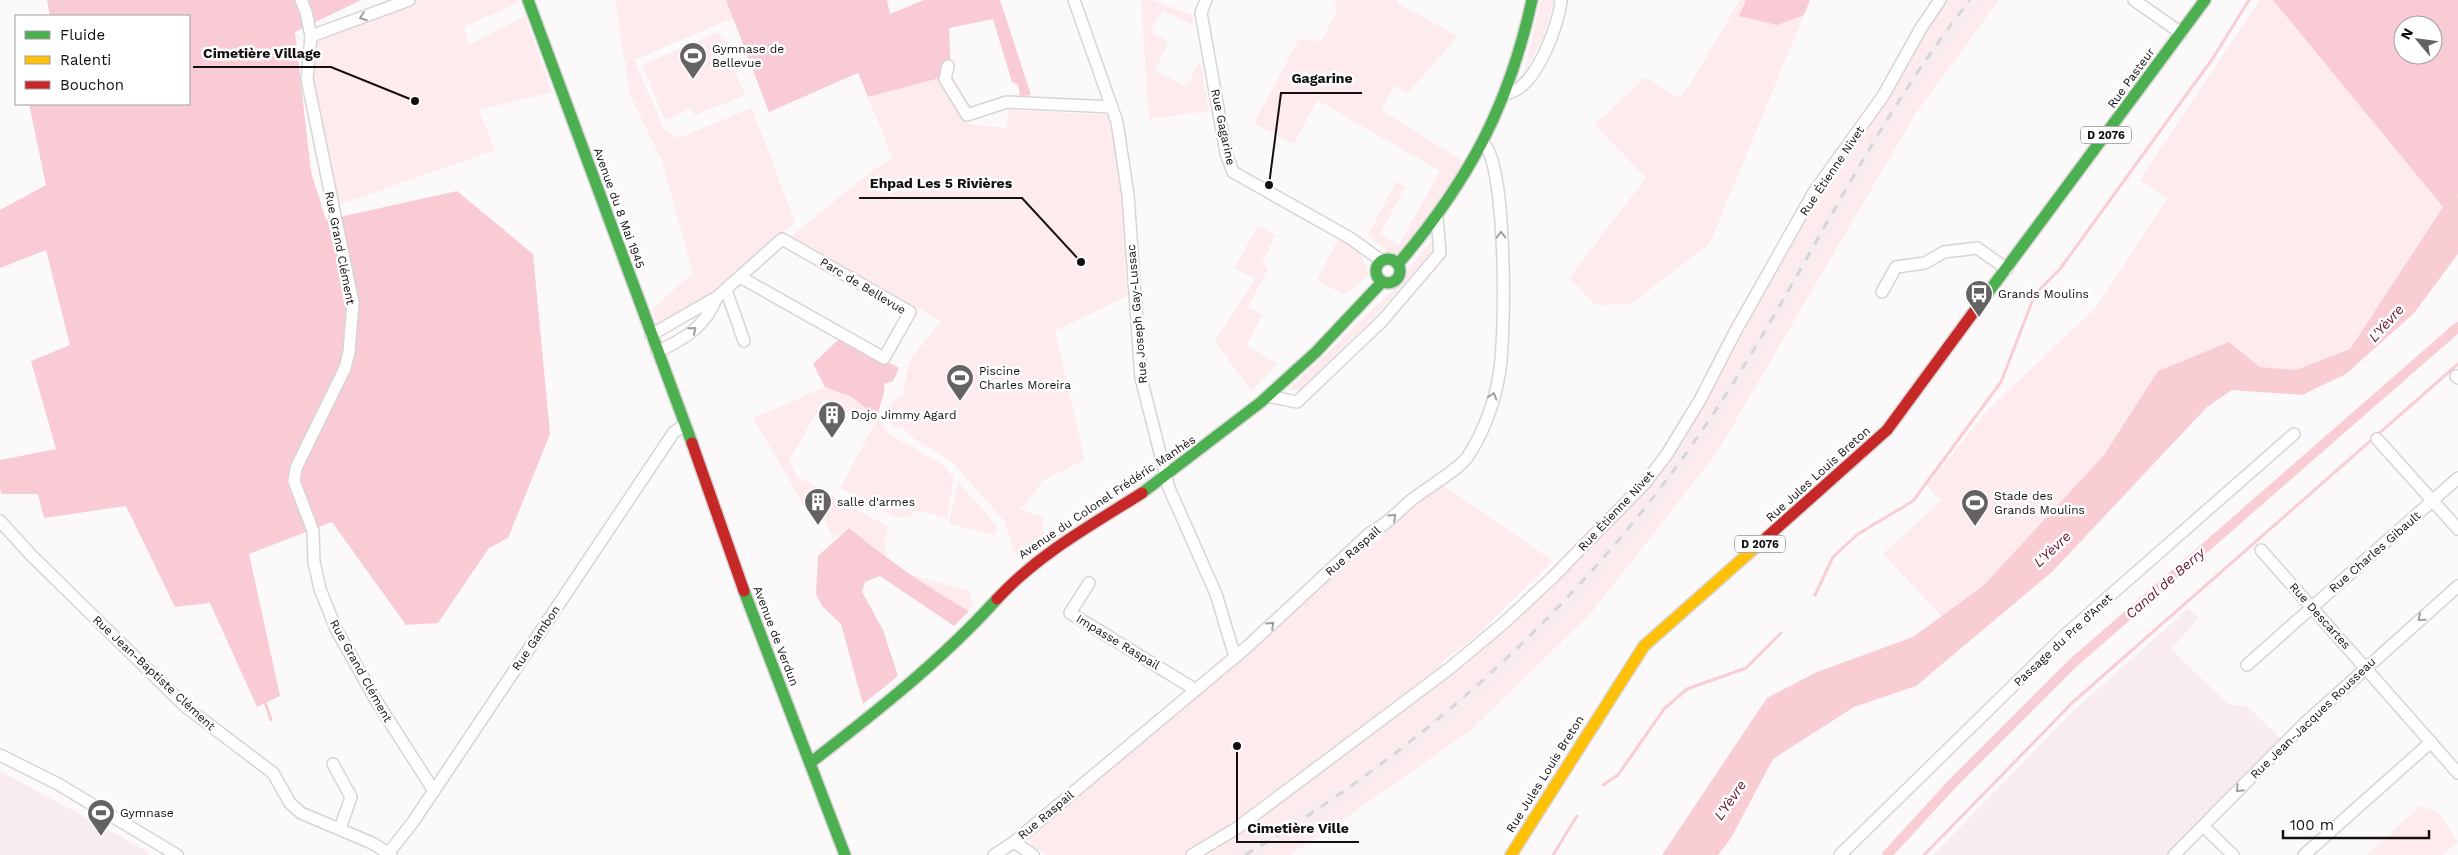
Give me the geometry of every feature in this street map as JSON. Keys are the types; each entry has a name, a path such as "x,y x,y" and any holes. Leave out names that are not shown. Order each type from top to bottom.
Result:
{"main road":[{"name":"Avenue du 8 Mai 1945","path":"528,0 685,425"},
{"path":"1398,264 1437,218 1484,144 1507,93 1527,31 1532,0"},
{"name":"Rue Pasteur","path":"2007,269 2205,0"},
{"path":"1389,259 1398,264 1400,271 1398,278 1389,283 1382,282 1376,272 1377,266 1382,261 1389,259"},
{"name":"Rue Jules Louis Breton","path":"1511,855 1644,646 1881,436 2007,269"},
{"name":"Avenue du Colonel Frédéric Manhès","path":"810,764 895,697 966,633 1016,578 1038,559 1166,476 1267,396 1316,352 1382,282"},
{"name":"Avenue de Verdun","path":"685,425 730,551 845,855"}],"street":[{"name":"Rue Grand Clément","path":"301,0 306,12 311,36 307,79 353,303 349,352 345,368 296,468 294,482 313,531 314,562 320,588 336,629 377,702 434,791"},
{"path":"311,36 409,0"},
{"name":"Rue Joseph Gay-Lussac","path":"1074,0 1117,122 1128,195 1141,378 1166,476 1216,594 1235,657"},
{"name":"Rue Gagarine","path":"1206,0 1201,13 1226,153 1233,172 1350,238 1382,261"},
{"path":"1507,93 1521,87 1545,54 1554,30 1561,0"},
{"name":"Rue Étienne Nivet","path":"1192,855 1237,828 1450,668 1505,622 1645,483 1667,454 1700,400 1735,332 1814,192 1882,96 1921,28 1940,0"},
{"path":"2134,0 2181,33"},
{"path":"948,66 945,79 967,115 1007,102 1112,107"},
{"name":"Rue Raspail","path":"994,855 1014,842 1235,657 1370,533 1380,528 1413,499 1468,458 1486,418 1499,376 1503,326 1500,225 1496,172 1489,149 1484,144"},
{"path":"1267,396 1297,402 1382,321 1440,252 1437,218"},
{"name":"Parc de Bellevue","path":"651,335 721,294 782,239 910,312 884,358 740,277"},
{"path":"1882,292 1896,267 1925,263 1944,252 1977,248 2007,269"},
{"path":"721,294 744,341"},
{"name":"Parc de Bellevue","path":"657,352 690,334 710,314 721,294"},
{"name":"Rue Gambon","path":"389,854 414,822 674,432 685,425"},
{"name":"Passage du Pre d’Anet","path":"1840,855 2065,635 2294,434"},
{"path":"2377,439 2458,529"},
{"name":"Rue Charles Gibault","path":"2247,665 2458,478"},
{"name":"Rue Jean-Baptiste Clément","path":"0,521 31,555 186,707 273,773 290,803 301,813 372,843 389,854"},
{"name":"Rue Descartes","path":"2261,550 2458,773"},
{"name":"Impasse Raspail","path":"1088,583 1070,613 1196,690"},
{"name":"Rue Jean-Jacques Rousseau","path":"2174,855 2305,723 2458,586"},
{"path":"2304,855 2431,742"},
{"path":"0,755 58,784 177,855"},
{"path":"333,764 351,797 340,829"},
{"path":"2203,826 2233,855"},
{"path":"1014,842 1033,855"}],"shaded area":[{"path":"47,0 361,0 295,32 311,172 326,220 457,191 533,254 550,434 508,538 489,548 438,623 406,625 332,522 249,554 280,696 257,707 210,603 175,607 126,506 44,518 38,494 2,494 0,489 0,460 56,449 31,361 70,345 46,250 0,268 0,210 46,185 29,105 190,105 190,15 50,15"},
{"path":"421,0 518,0 519,3 465,26 469,45 525,16 552,92 479,110 495,150 335,206 313,93 313,51 318,38"},
{"path":"615,0 726,0 733,18 634,60 664,129 678,138 752,108 795,222 707,295 657,324 652,309 693,273 662,161 630,95"},
{"path":"726,0 887,0 890,14 924,0 1000,0 1031,95 1020,97 1018,85 1012,82 993,19 949,28 951,75 868,97 858,73 769,112"},
{"path":"1141,0 1152,0 1193,15 1193,25 1163,11 1150,31 1168,42 1155,70 1187,87 1200,60 1209,111 1149,119"},
{"path":"1336,0 1398,0 1397,3 1458,36 1408,93 1394,86 1381,110 1464,162 1430,217 1398,256 1388,252 1368,235 1396,182 1405,187 1380,234 1399,245 1440,171 1317,100 1294,144 1254,123 1299,39 1322,41 1338,8 1334,4"},
{"path":"1541,0 1554,0 1543,38 1524,73"},
{"path":"1740,0 1810,0 1710,243 1631,304 1596,305 1569,278 1646,178 1595,125 1645,77 1679,98 1689,86"},
{"path":"1746,0 1810,0 1804,15 1777,25 1739,16"},
{"path":"1947,0 1965,0 1923,55 1883,115 1733,374 1648,498 1588,569 1528,633 1464,693 1410,739 1358,776 1227,855 1201,855 1450,676 1574,564 1637,499 1709,394 1831,175"},
{"path":"1958,0 1991,0 1908,115 1779,344 1649,531 1508,680 1379,785 1273,855 1223,855 1567,587 1682,446 1841,179"},
{"path":"1985,0 1999,0 1916,113 1716,454 1591,613 1471,730 1321,835 1289,855 1263,855 1360,794 1499,680 1566,616 1651,518 1714,432 1763,354 1885,138 1924,78"},
{"path":"2260,0 2273,0 2443,207 2350,349 2296,370 2260,367 2229,342 2159,371 2104,455 1983,586 1942,617 1883,554 1941,501 1927,486 1983,415 2097,306 2167,199 2140,180"},
{"path":"2273,0 2458,0 2458,195 2443,207"},
{"name":"Gymnase de Bellevue","path":"719,32 722,40 725,39 730,50 727,52 745,95 695,115 691,108 665,120 642,65"},
{"path":"951,75 958,114 967,123 1007,128 1008,110 1108,115 1120,173 1128,296 1055,331 1085,460 1043,480 1027,503 1020,509 1043,517 1044,539 1020,556 1014,554 1005,522 953,463 920,443 901,427 897,428 892,424 887,415 887,410 892,402 903,396 909,361 941,321 790,237 877,167 893,160 868,97"},
{"path":"1258,226 1276,235 1262,263 1268,269 1248,307 1262,315 1247,346 1277,364 1251,391 1215,341 1255,279 1234,268"},
{"path":"1339,237 1358,248 1369,275 1344,295 1317,280"},
{"path":"1434,239 1430,254 1369,323 1299,391 1289,389 1398,287 1413,263"},
{"path":"840,338 899,368 893,381 884,384 884,393 878,418 852,397 825,387 813,364"},
{"path":"825,387 852,397 875,416 870,425 824,399 789,461 797,476 888,527 884,538 887,555 884,556 849,528 833,538 815,499 803,506 753,418"},
{"path":"878,418 890,435 942,464 954,477 947,518 915,510 913,515 898,518 840,488"},
{"path":"958,482 997,526 995,535 949,524"},
{"path":"1440,483 1553,561 1477,635 1442,662 1440,668 1234,825 1184,855 1047,855 1030,844 1030,834 1256,648 1283,618 1368,539 1374,543"},
{"path":"849,528 907,572 969,611 954,626 880,576 865,582 862,592 883,630 898,676 863,704 841,624 822,606 816,594 818,556"},
{"path":"912,575 969,591 973,603 969,611 935,592"},
{"path":"2189,608 2199,618 2171,649 2228,704 2248,707 2280,738 2167,855 1933,855 2072,712"},
{"path":"0,771 147,851 149,855 0,855"},
{"path":"2420,806 2439,813 2458,842 2442,855 2367,855"}],"water":[{"name":"L'Yèvre","path":"2458,195 2458,254 2414,313 2346,374 2302,395 2232,390 2207,407 2053,571 1916,686 1854,707 1773,759 1731,838 1718,855 1662,855 1767,698 1817,672 1913,637 1983,586 2104,455 2158,371 2229,342 2260,367 2296,370 2350,349 2443,207"}],"waterway":[{"path":"130,15 135,0"},
{"path":"1815,595 1833,557 1858,534 1913,501 2001,382 2035,294 2060,269 2213,58 2249,0"},
{"path":"118,105 112,136 116,156 106,176 111,196 108,252 116,276 118,352 138,368 149,440 168,465 192,567 203,588 244,639 271,720"},
{"name":"Canal de Berry","path":"1887,855 1953,783 2072,664 2458,327"},
{"path":"1924,855 2073,702 2458,364"},
{"path":"1603,785 1618,775 1664,709 1687,689 1746,668 1781,633"},
{"path":"1553,855 1577,816"}],"railway":[{"path":"1245,855 1317,810 1386,760 1452,707 1515,650 1574,590 1630,526 1682,459 1730,388 1789,290 1874,141 1904,93 1970,0"}],"traffic: fast":[{"path":"528,0 692,443"},
{"path":"1398,264 1445,203 1483,141 1511,74 1523,38 1532,0"},
{"path":"1973,313 2205,0"},
{"path":"1388,259 1393,260 1399,266 1400,271 1399,276 1393,282 1388,283 1383,282 1377,276 1376,271 1377,266 1383,260 1388,259"},
{"path":"1142,493 1261,402 1316,352 1382,282"},
{"path":"744,591 845,855"},
{"path":"810,763 931,665 997,599"}],"traffic: slow":[{"path":"1511,855 1644,646 1767,537"}],"traffic: jam":[{"path":"1767,537 1887,430 1973,313"},
{"path":"692,443 744,591"},
{"path":"997,599 1048,554 1142,493"}],"place":[{"name":"Gymnase de Bellevue","path":"693,80"},
{"name":"Cimetière Village","path":"415,101"},
{"name":"Gagarine","path":"1269,185"},
{"name":"Ehpad Les 5 Rivières","path":"1081,262"},
{"name":"Grands Moulins","path":"1979,318"},
{"name":"Piscine Charles Moreira","path":"960,402"},
{"name":"Dojo Jimmy Agard","path":"832,439"},
{"name":"salle d'armes","path":"818,526"},
{"name":"Stade des Grands Moulins","path":"1975,527"},
{"name":"Cimetière Ville","path":"1237,746"},
{"name":"Gymnase","path":"101,837"}]}
